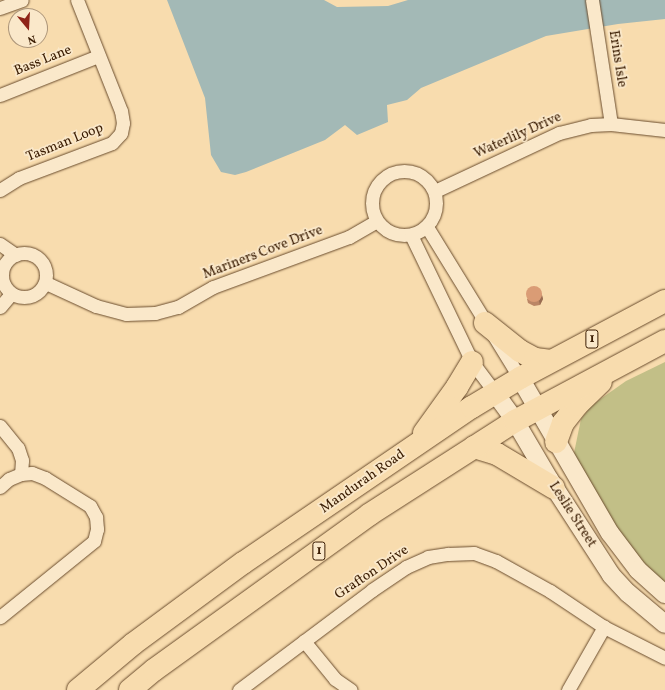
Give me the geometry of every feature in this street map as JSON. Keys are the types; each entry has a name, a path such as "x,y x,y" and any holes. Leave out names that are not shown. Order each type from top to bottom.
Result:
{"highway":[{"name":"Mandurah Road","path":"78,690 133,644 243,563 495,393 551,361 665,301"},
{"path":"485,323 520,351 535,359 551,361"},
{"name":"1","path":"130,690 154,670 370,514 536,408 665,341"},
{"path":"414,447 457,387 472,362"},
{"path":"556,442 563,423 577,405 616,367"},
{"path":"474,447 498,454 520,469 554,488"}],"street":[{"path":"0,8 22,0"},
{"name":"Tasman Loop","path":"0,190 19,178 112,143 121,133 123,123 121,111 76,0"},
{"name":"Erins Isle","path":"592,0 611,124"},
{"name":"Bass Lane","path":"0,95 98,56"},
{"name":"Waterlily Drive","path":"435,191 558,133 590,125 611,124 665,130"},
{"path":"402,171 416,173 428,180 435,191 437,206 433,219 427,227 411,235 398,235 386,230 377,221 372,209 373,195 379,183 390,174 402,171"},
{"name":"Mariners Cove Drive","path":"46,283 96,306 126,314 154,313 178,306 213,287 349,237 377,221"},
{"path":"427,227 520,378"},
{"path":"411,235 472,362 495,393"},
{"path":"0,244 16,255"},
{"path":"30,254 42,261 46,270 46,283 37,294 32,297 22,298 11,294 3,284 2,262 16,255 30,254"},
{"path":"0,307 11,294"},
{"name":"Leslie Street","path":"520,378 585,492 621,549 638,570 665,594"},
{"name":"Leslie Street","path":"495,393 515,421 554,488 611,575 628,594 665,624"},
{"path":"0,426 18,448 22,460 21,474"},
{"path":"0,487 9,479 21,474 32,473 45,478 90,506 96,517 97,529 94,541 0,617"},
{"name":"Grafton Drive","path":"239,690 406,567 428,557 454,554 474,553 496,561 550,591 604,627 665,658"},
{"path":"568,690 604,627"},
{"path":"304,641 335,679 351,690"}],"shaded area":[{"path":"665,362 665,585 646,569 616,528 574,453 581,419 592,405 626,381"}],"water":[{"path":"167,0 324,0 337,7 388,6 408,0 665,0 665,19 618,24 546,36 421,88 407,100 387,105 388,122 357,135 345,125 325,140 235,175 221,172 211,155 205,98"}],"building":[{"path":"534,286 540,288 542,294 540,300 534,302 528,300 526,294 528,288"}]}
